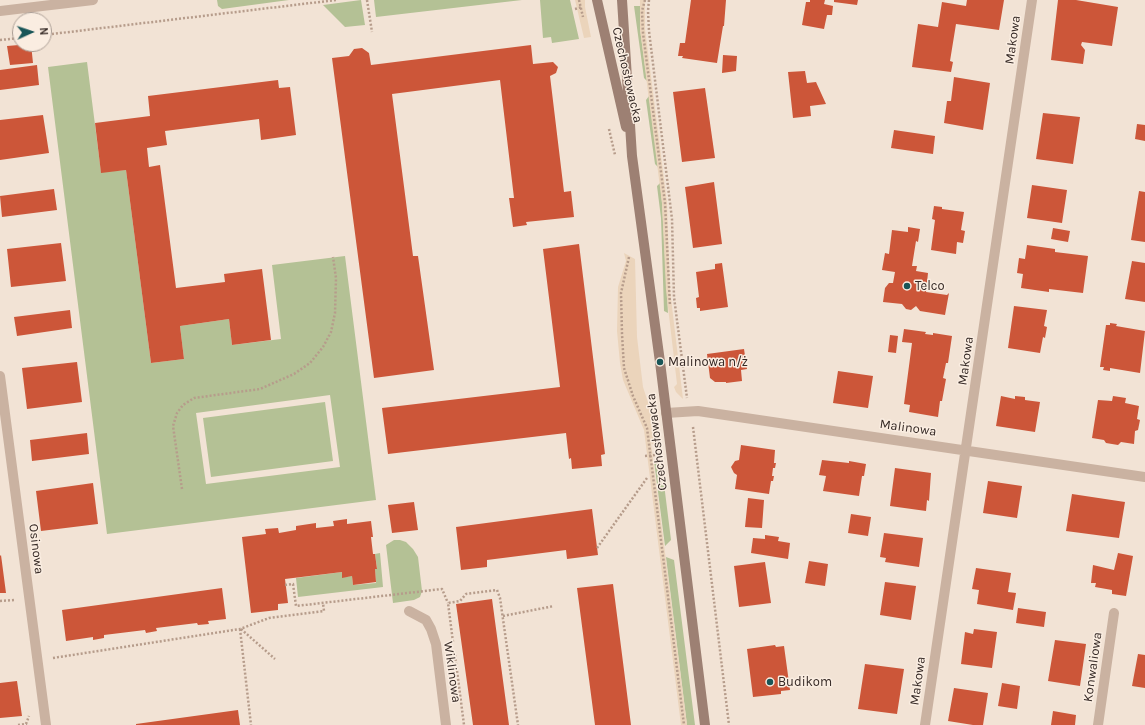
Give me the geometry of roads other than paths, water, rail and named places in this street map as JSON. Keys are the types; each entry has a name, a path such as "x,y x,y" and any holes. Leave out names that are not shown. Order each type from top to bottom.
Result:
{"street":[{"path":"0,11 93,0"},
{"name":"Czechosłowacka","path":"597,0 632,156"},
{"name":"Czechosłowacka","path":"622,0 632,156 706,725"},
{"name":"Makowa","path":"925,725 1032,0"},
{"name":"Osinowa","path":"0,376 46,725"},
{"name":"Malinowa","path":"666,413 698,411 1145,477"},
{"name":"Wiklinowa","path":"409,611 426,620 431,628 436,644 446,725"},
{"name":"Konwaliowa","path":"1098,725 1114,613"}],"place":[{"name":"Telco","path":"907,286"},
{"name":"Malinowa n/ż","path":"660,362"},
{"name":"Budikom","path":"770,682"}]}
